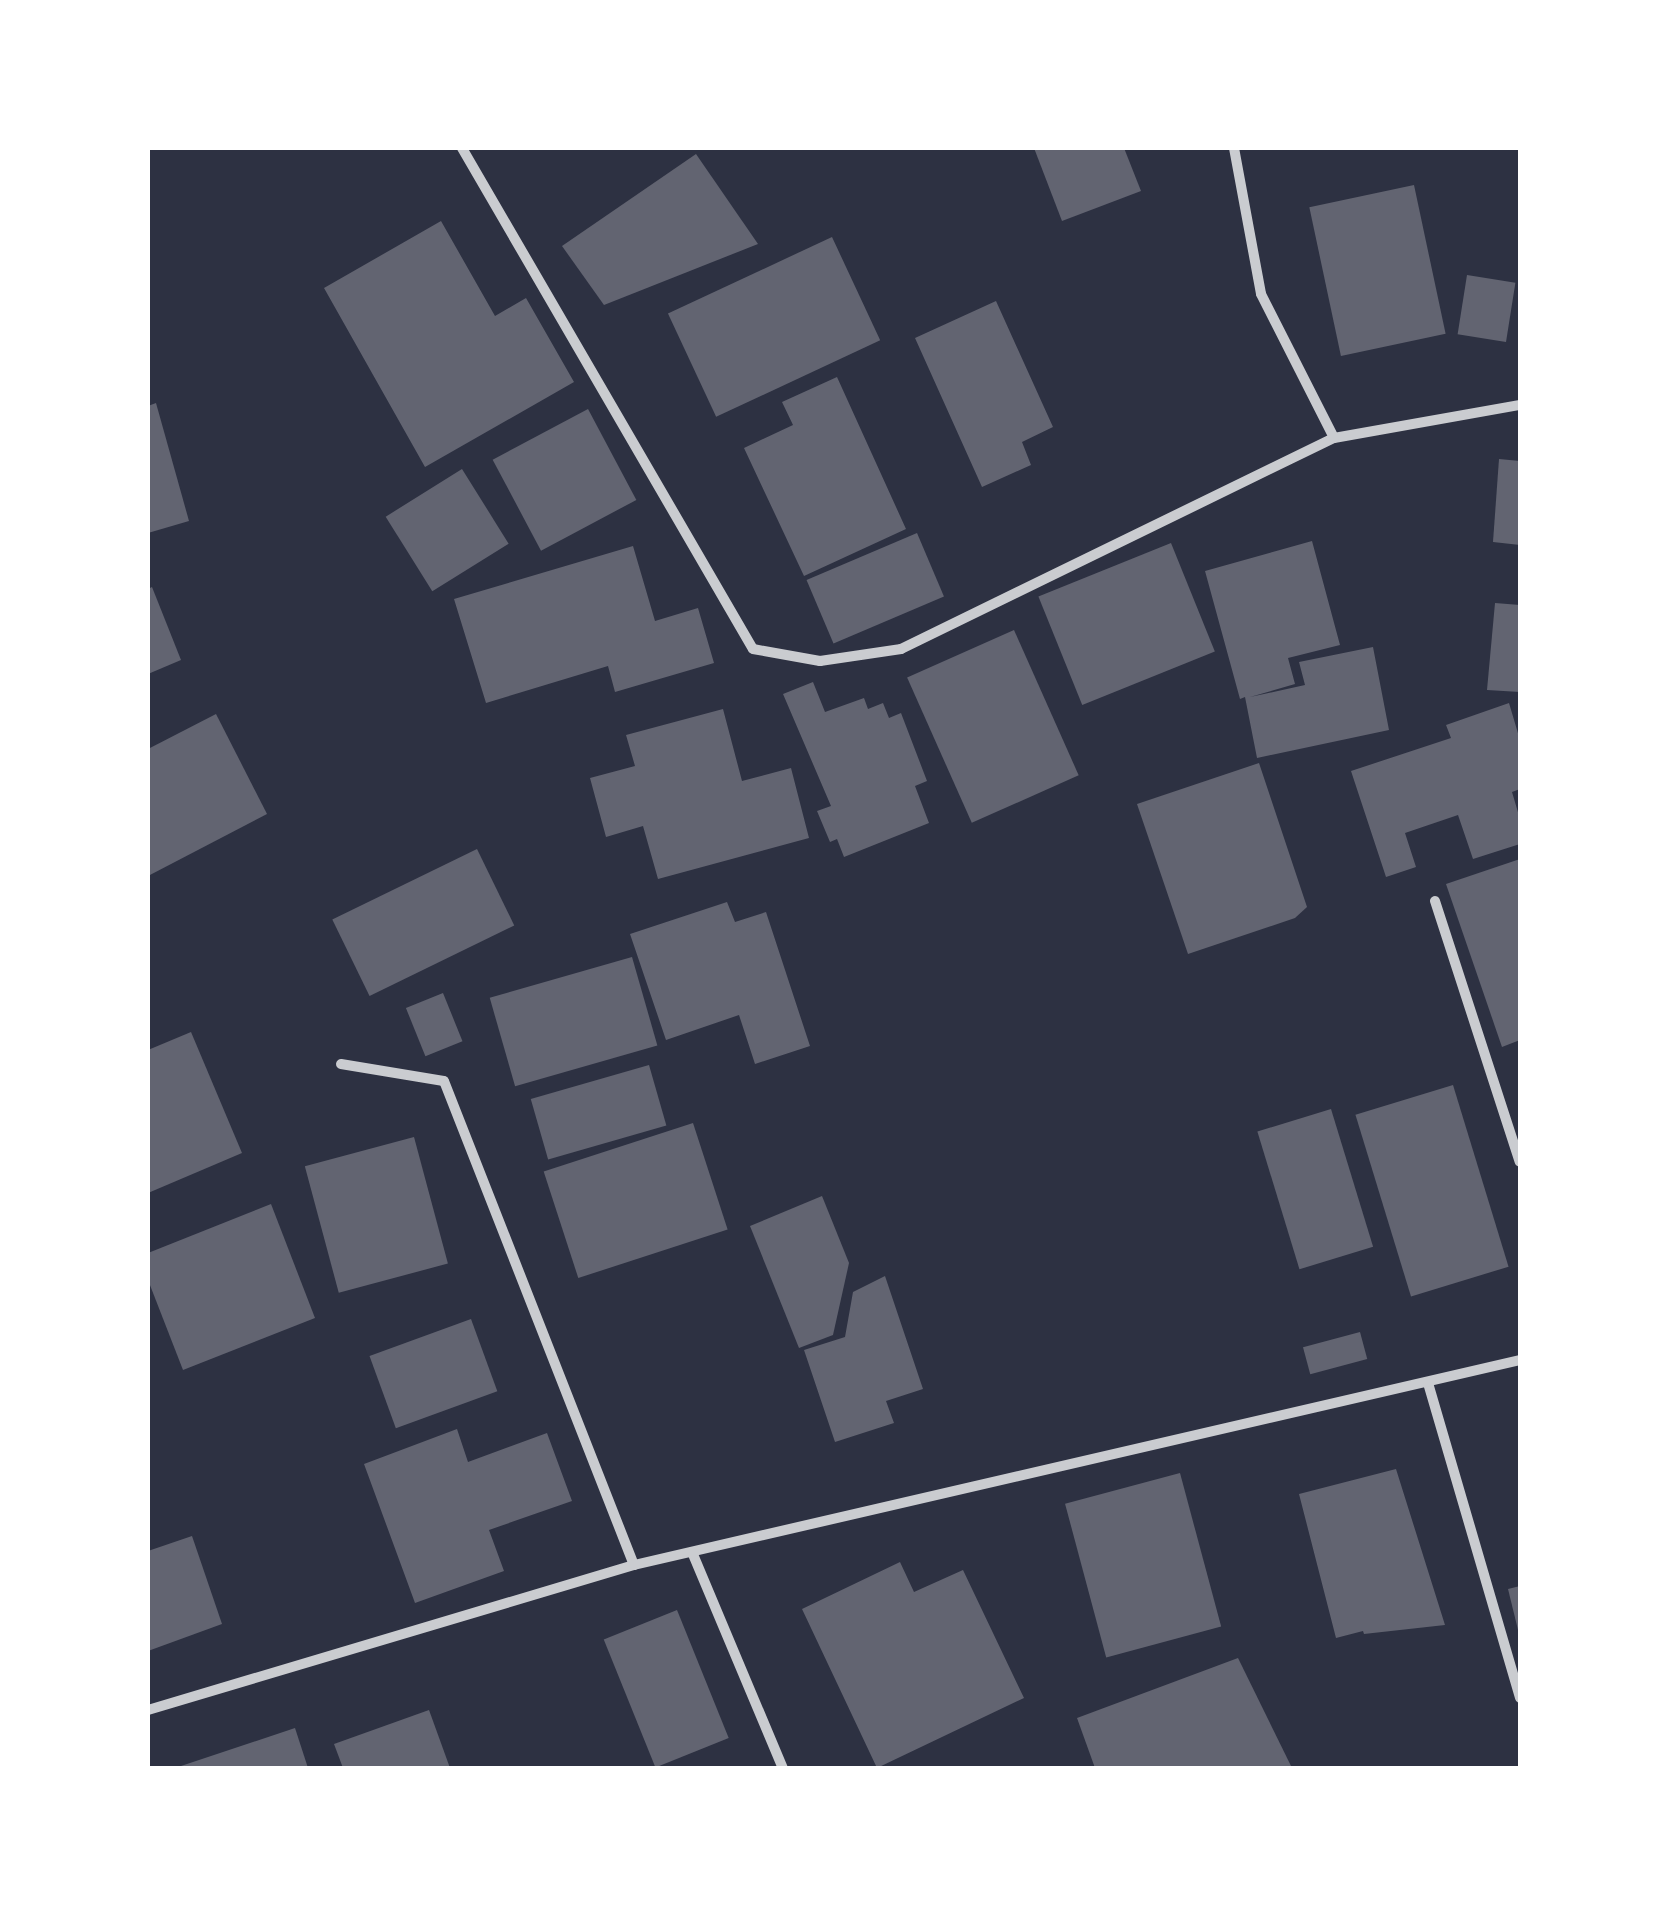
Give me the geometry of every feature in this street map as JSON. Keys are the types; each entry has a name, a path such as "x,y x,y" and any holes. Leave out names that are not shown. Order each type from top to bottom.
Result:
{"street":[{"path":"462,148 753,649 820,660 900,649 1334,438 1520,405"},
{"path":"1234,148 1262,294 1334,438"},
{"path":"1435,902 1520,1162"},
{"path":"341,1064 444,1081 634,1565"},
{"path":"148,1710 634,1565 1520,1360"},
{"path":"1428,1383 1520,1698"},
{"path":"692,1552 783,1768"}],"building":[{"path":"1034,148 1124,148 1141,191 1062,221"},
{"path":"696,154 758,244 604,305 562,246"},
{"path":"1414,185 1446,334 1341,356 1309,207"},
{"path":"441,221 495,316 526,298 574,382 425,467 324,288"},
{"path":"832,237 880,340 716,417 668,313"},
{"path":"1467,275 1515,283 1506,342 1458,334"},
{"path":"996,301 1053,427 1022,442 1031,465 982,487 915,338"},
{"path":"837,377 906,529 804,576 744,448 793,425 782,402"},
{"path":"156,403 189,521 148,533 148,406"},
{"path":"588,409 636,500 541,551 493,460"},
{"path":"1499,459 1520,461 1520,545 1493,542"},
{"path":"462,469 509,544 432,591 386,517"},
{"path":"917,533 944,597 833,643 807,580"},
{"path":"1312,541 1340,645 1288,658 1295,684 1250,697 1305,685 1299,662 1373,647 1389,730 1257,758 1245,697 1240,699 1205,571"},
{"path":"1171,543 1215,651 1082,705 1038,597"},
{"path":"633,546 655,621 698,608 714,663 615,692 608,666 486,703 454,599"},
{"path":"152,587 181,660 148,674 148,589"},
{"path":"1495,603 1520,605 1520,692 1487,690"},
{"path":"1014,630 1079,775 972,823 907,678"},
{"path":"813,682 825,712 864,698 868,709 883,703 889,718 901,713 927,781 915,786 929,823 844,857 837,839 830,842 817,811 831,806 783,694"},
{"path":"1509,703 1520,740 1520,789 1512,792 1520,819 1520,844 1473,859 1458,815 1405,833 1416,867 1386,877 1351,771 1451,738 1446,725"},
{"path":"723,709 742,781 791,768 809,838 658,879 643,826 606,837 590,778 635,766 626,735"},
{"path":"216,714 267,814 148,876 148,749"},
{"path":"1259,763 1307,907 1295,918 1188,954 1137,804"},
{"path":"477,849 514,925 370,996 332,920"},
{"path":"1520,859 1520,1040 1502,1047 1446,884"},
{"path":"727,902 735,922 766,912 810,1046 755,1064 739,1015 666,1040 630,934"},
{"path":"632,957 657,1045 515,1086 490,998"},
{"path":"443,993 462,1041 425,1056 406,1008"},
{"path":"191,1032 242,1153 148,1193 148,1050"},
{"path":"649,1065 666,1126 548,1159 531,1099"},
{"path":"1453,1085 1509,1267 1411,1297 1355,1115"},
{"path":"1331,1109 1373,1247 1299,1269 1257,1132"},
{"path":"693,1123 728,1230 578,1278 544,1172"},
{"path":"414,1137 448,1264 339,1293 305,1166"},
{"path":"822,1196 849,1263 833,1335 799,1348 750,1226"},
{"path":"271,1204 315,1318 183,1370 148,1280 148,1253"},
{"path":"885,1276 923,1389 886,1401 894,1423 835,1442 804,1350 845,1337 853,1292"},
{"path":"471,1319 497,1391 396,1428 370,1356"},
{"path":"1360,1332 1367,1359 1310,1374 1303,1347"},
{"path":"457,1429 468,1462 547,1433 572,1501 489,1530 504,1571 415,1603 364,1464"},
{"path":"1396,1469 1445,1625 1364,1634 1363,1631 1336,1638 1299,1494"},
{"path":"1180,1473 1221,1627 1106,1657 1065,1504"},
{"path":"192,1536 222,1624 148,1651 148,1551"},
{"path":"900,1562 914,1592 963,1570 1024,1698 877,1768 802,1609"},
{"path":"1520,1586 1520,1634 1519,1634 1508,1589"},
{"path":"677,1610 729,1738 655,1768 604,1640"},
{"path":"1238,1658 1292,1768 1095,1768 1077,1718"},
{"path":"429,1710 450,1768 343,1768 334,1744"},
{"path":"295,1728 308,1768 175,1768"}]}
